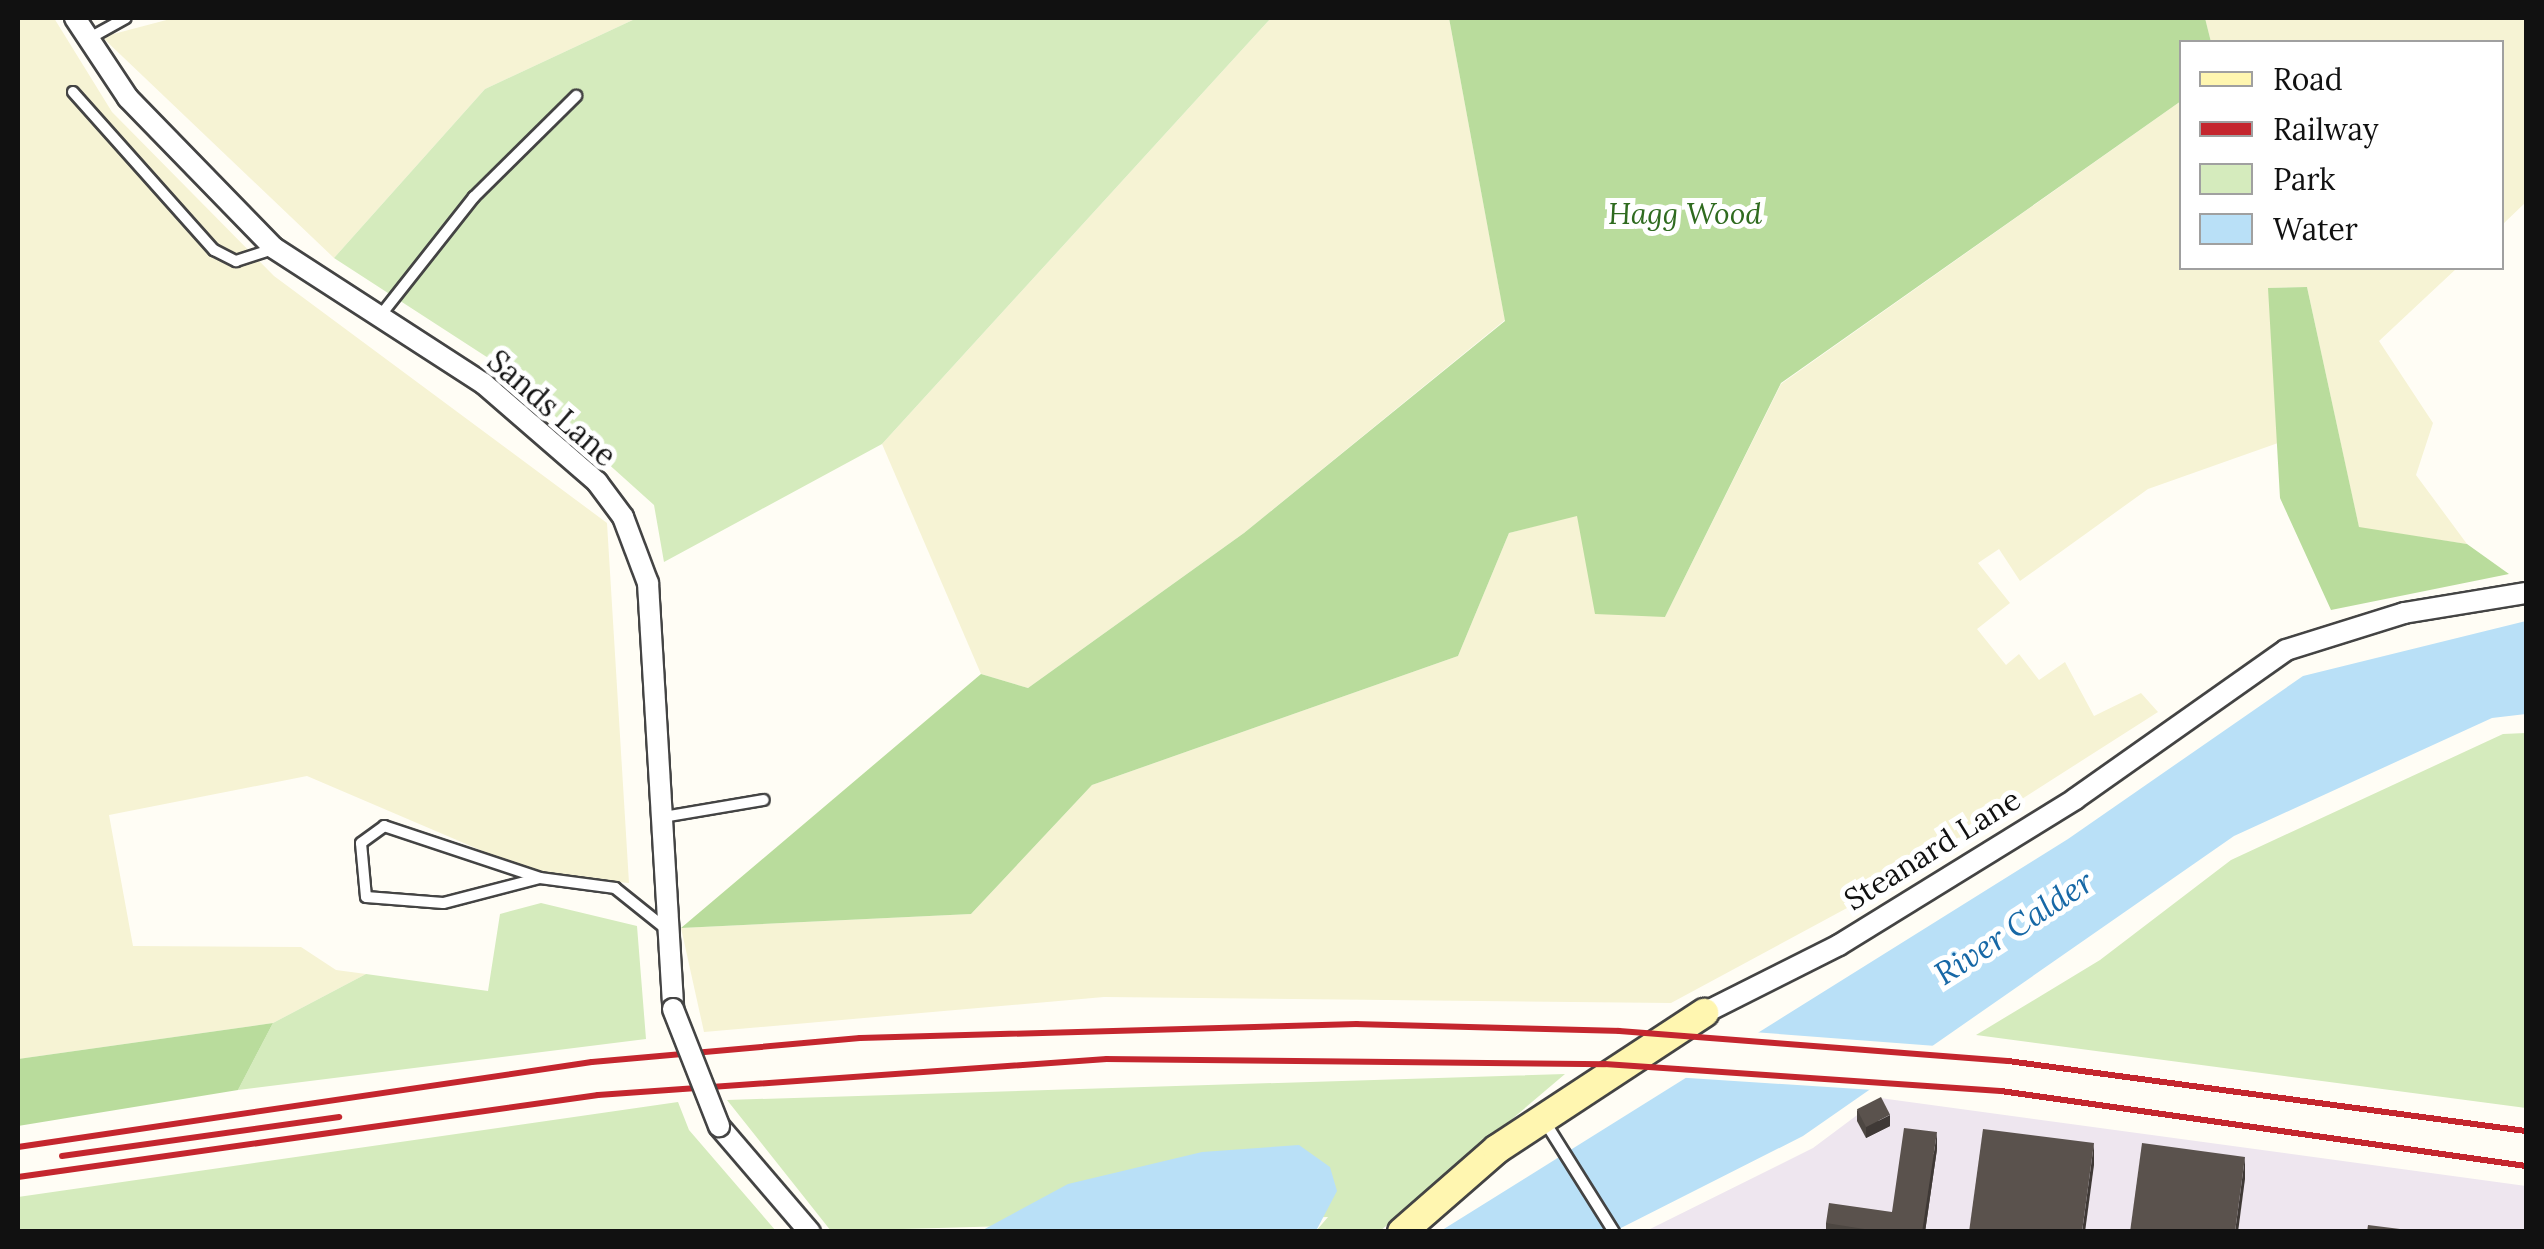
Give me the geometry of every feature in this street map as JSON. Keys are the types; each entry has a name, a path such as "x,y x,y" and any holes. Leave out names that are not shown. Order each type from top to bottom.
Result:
{"street":[{"name":"Sands Lane","path":"75,18 128,98 274,248 484,384 597,482 623,517 648,583 673,1009 719,1126 810,1232"},
{"path":"2516,594 2526,574"},
{"name":"Steanard Lane","path":"1402,1232 1704,1013 1839,945 2058,810 2286,650 2404,614 2516,594"}],"lane":[{"path":"88,39 126,18"},
{"path":"73,92 214,250 252,260 274,248"},
{"path":"380,317 484,186 576,96"},
{"path":"662,818 764,800"},
{"path":"540,878 443,903 366,898 361,843 384,826 540,878 614,888 670,932"},
{"path":"1547,1126 1614,1232"}],"shaded area":[{"path":"18,18 54,18 112,112 274,276 607,523 629,883 539,875 307,776 109,815 133,946 301,947 336,970 366,974 273,1023 18,1059"},
{"path":"174,18 637,18 485,89 334,258 102,37"},
{"path":"1271,18 1449,18 1505,320 1244,533 1028,688 981,674 882,444"},
{"path":"2205,18 2526,18 2526,202 2504,223 2504,40 2210,40"},
{"path":"2179,102 2179,270 2455,270 2379,341 2433,423 2416,475 2467,544 2359,528 2307,287 2269,288 2278,443 2148,489 2020,581 1999,549 1978,563 2010,603 1977,629 2006,665 2019,654 2039,680 2065,662 2094,716 2141,693 2158,712 1873,894 1671,1003 1104,997 704,1032 681,928 971,914 1092,785 1458,656 1509,533 1577,515 1665,617 1781,384"},
{"path":"1880,1098 2526,1186 2526,1231 1644,1232 1813,1148"}],"green space":[{"path":"637,18 1271,18 882,444 664,562 654,505 496,363 334,258 485,89"},
{"name":"Hagg Wood","path":"1449,18 2205,18 2210,40 2179,40 2179,102 1781,383 1665,617 1595,614 1577,516 1509,533 1458,656 1092,785 971,914 681,928 981,674 1028,688 1244,533 1505,321"},
{"path":"2307,287 2359,527 2467,544 2509,574 2331,610 2280,498 2268,288"},
{"path":"2526,733 2526,1108 1976,1035 2100,960 2231,860 2503,734"},
{"path":"541,903 637,926 646,1039 238,1090 273,1023 366,974 488,991 500,914"},
{"path":"273,1023 238,1090 18,1126 18,1059"},
{"path":"1565,1074 1379,1232 1316,1231 1328,1217 831,1231 727,1100"},
{"path":"678,1102 689,1130 776,1231 18,1231 18,1197"}],"water":[{"name":"River Calder","path":"2526,621 2526,714 2492,718 2234,836 1803,1136 1615,1231 1439,1232 2068,839 2303,676"},
{"path":"1299,1145 1330,1167 1337,1191 1316,1231 981,1231 1068,1184 1202,1152"}],"pier":[{"path":"1753,1032 1936,1046 1874,1090 1673,1077"}],"building":[{"path":"1881,1097 1890,1115 1866,1127 1857,1109"},
{"path":"1904,1128 1937,1132 1922,1232 1883,1232 1826,1223 1829,1203 1892,1212"},
{"path":"1983,1129 2094,1143 2082,1232 1969,1232"},
{"path":"2142,1143 2245,1157 2235,1232 2130,1232"},
{"path":"2368,1225 2408,1230 2367,1232"}],"railway":[{"path":"18,1147 592,1062 860,1038 1357,1024 1619,1031 2008,1061 2526,1131"},
{"path":"18,1177 598,1095 1107,1059 1604,1064 2001,1091 2526,1166"},
{"path":"62,1156 339,1117"}]}
